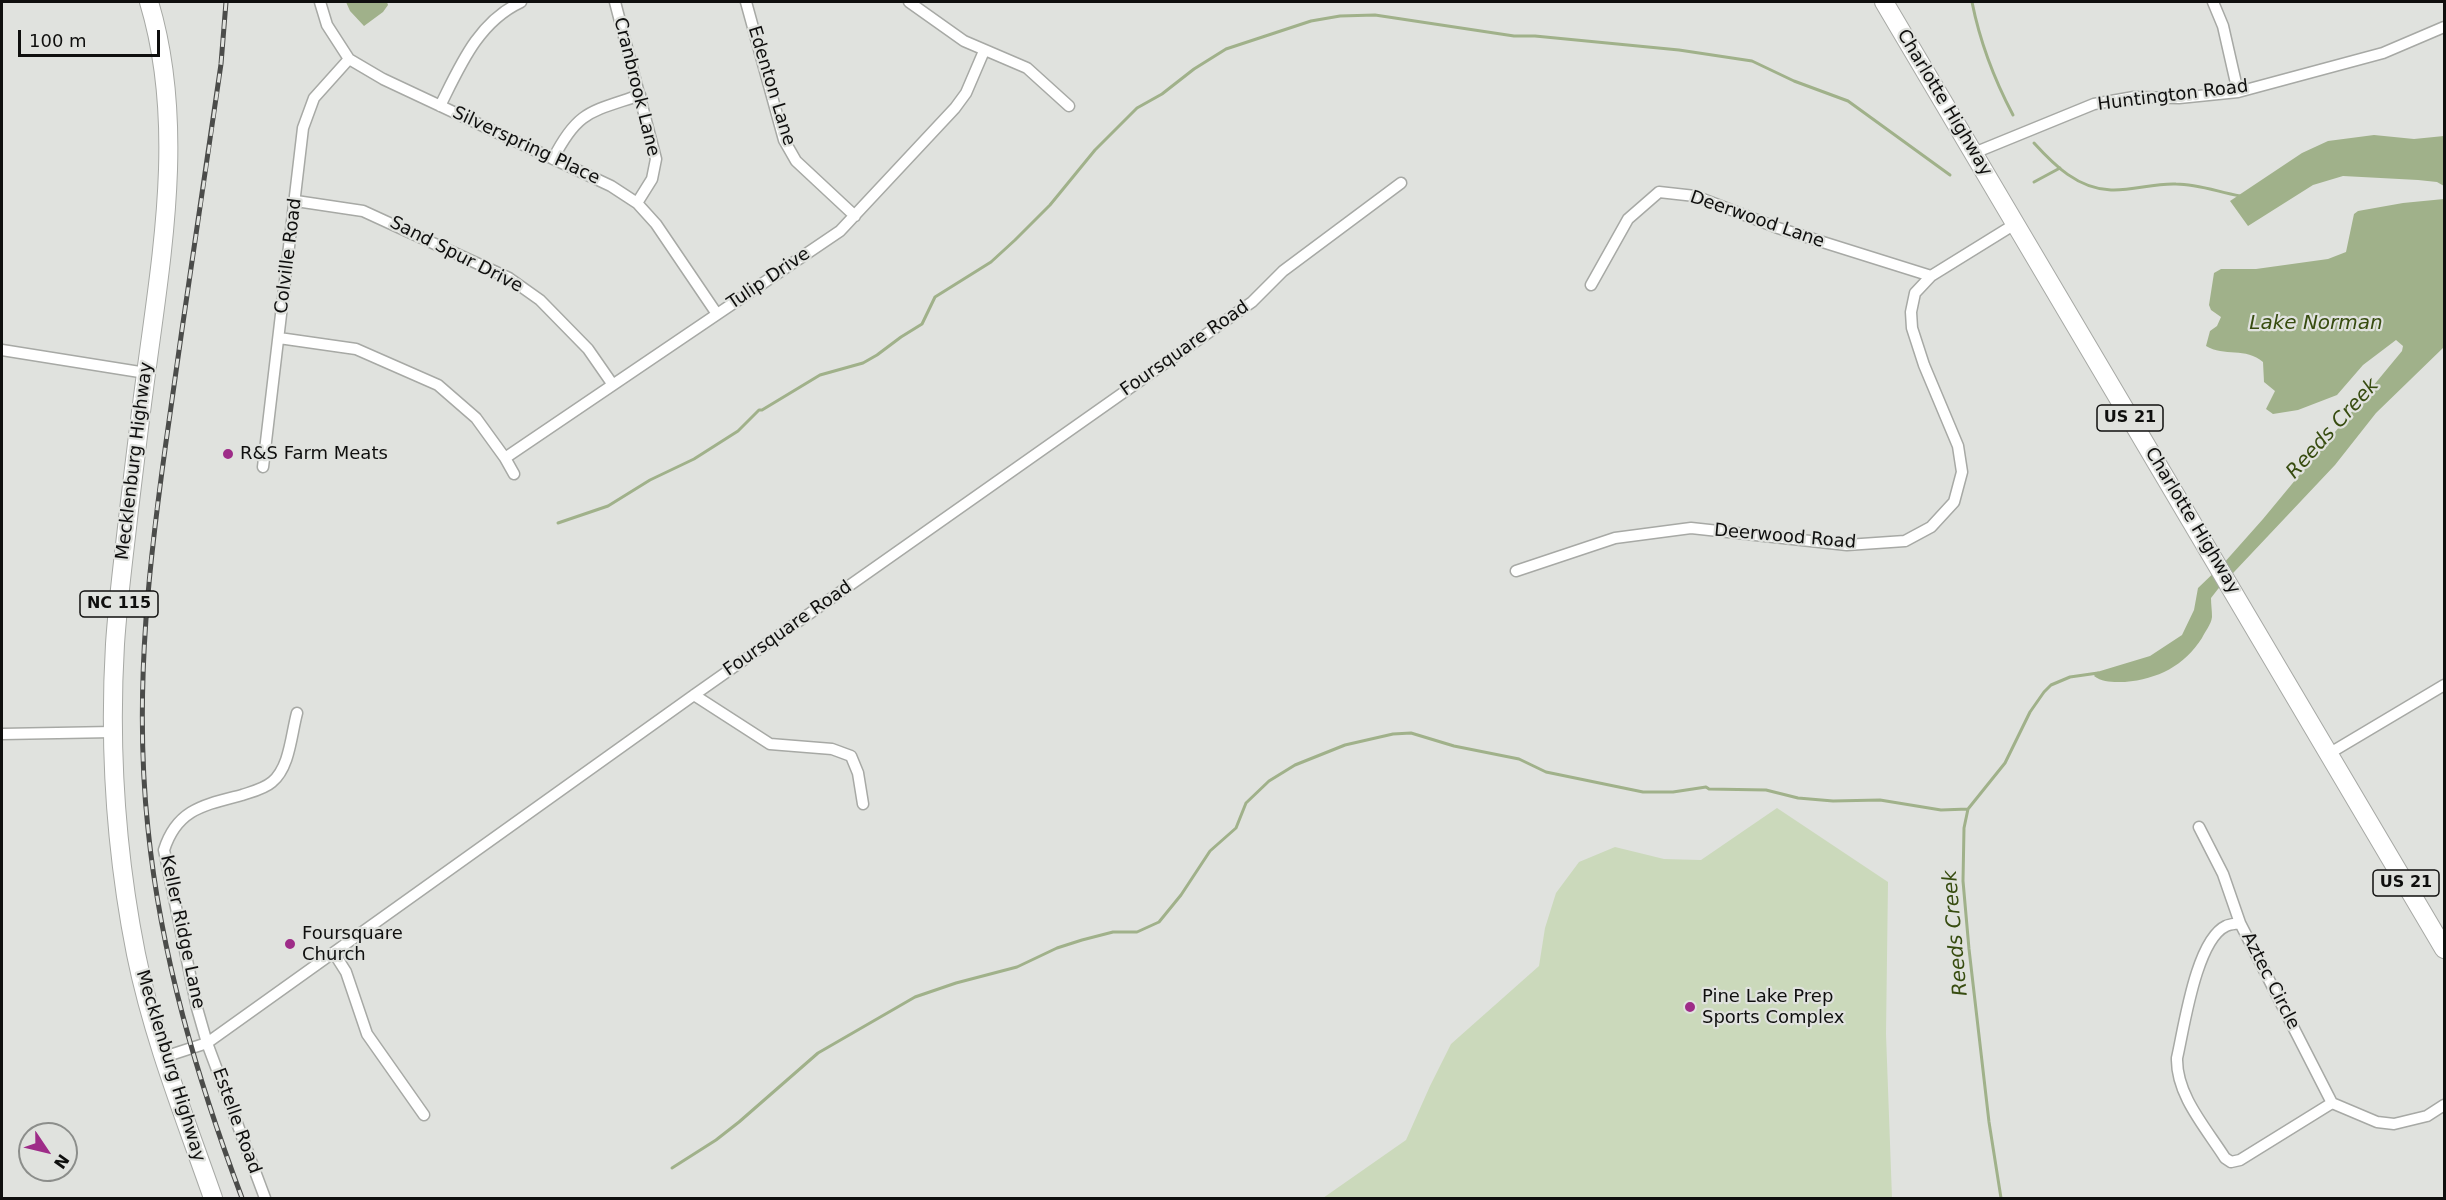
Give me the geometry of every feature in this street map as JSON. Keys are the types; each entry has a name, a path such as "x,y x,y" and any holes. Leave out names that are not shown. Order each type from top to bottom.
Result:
{"main road":[{"name":"Mecklenburg Highway","path":"149,2 164,68 169,147 166,222 115,644 113,732 124,881 136,955 164,1057 213,1198"},
{"name":"Charlotte Highway","path":"1884,2 2445,949"}],"street":[{"name":"Silverspring Place","path":"320,2 327,25 349,59 383,79 611,186 637,203 656,224 717,314"},
{"path":"440,106 466,54 480,33 521,2"},
{"name":"Cranbrook Lane","path":"615,2 656,159 652,178 637,203"},
{"name":"Edenton Lane","path":"746,2 784,140 796,161 855,216"},
{"path":"909,2 964,41 1027,68 1069,106"},
{"path":"2213,2 2223,26 2238,92"},
{"name":"Huntington Road","path":"1974,153 2094,104 2134,97 2179,98 2238,92 2383,53 2445,27"},
{"name":"Tulip Drive","path":"505,458 840,231 955,108 966,93 984,51"},
{"name":"Colville Road","path":"263,467 303,128 314,98 349,59"},
{"path":"553,159 576,121 590,112 640,95"},
{"name":"Foursquare Road","path":"164,1057 207,1043 694,695 1252,302 1282,271 1401,183"},
{"name":"Deerwood Lane","path":"1591,285 1628,219 1659,192 1695,196 1778,228 1930,276"},
{"name":"Sand Spur Drive","path":"296,201 363,211 509,279 540,300 588,349 613,385"},
{"name":"Deerwood Road","path":"1516,571 1615,538 1691,528 1847,545 1905,541 1932,527 1954,502 1962,472 1958,446 1924,365 1912,328 1911,312 1915,293 1930,276 2015,224"},
{"path":"279,338 356,349 438,385 476,418 514,474"},
{"path":"2,350 146,373"},
{"path":"2330,753 2445,685"},
{"path":"694,695 770,744 832,749 851,756 858,773 863,804"},
{"name":"Keller Ridge Lane","path":"207,1043 195,998 164,850 169,835 180,820 194,810 251,792 271,783 286,761 297,713"},
{"path":"2,734 113,732"},
{"path":"2199,827 2223,874 2240,923"},
{"name":"Aztec Circle","path":"2240,923 2332,1103 2240,1160 2231,1162 2225,1158 2183,1091 2177,1071 2177,1058 2200,962 2209,944 2226,926 2240,923"},
{"path":"334,953 346,972 367,1034 424,1115"},
{"name":"Estelle Road","path":"207,1043 265,1198"},
{"path":"2332,1103 2377,1122 2394,1124 2427,1116 2445,1105"}],"shaded area":[{"name":"Pine Lake Prep Sports Complex","path":"1777,808 1888,882 1886,1034 1892,1198 1323,1198 1406,1140 1451,1044 1539,966 1545,928 1556,893 1579,862 1615,847 1664,859 1701,860"}],"water":[{"path":"346,2 387,2 388,5 383,12 364,26 350,11"},
{"path":"2374,135 2414,139 2444,136 2444,186 2437,182 2418,180 2343,176 2313,185 2248,226 2230,201 2302,153 2328,141"},
{"name":"Lake Norman","path":"2444,199 2444,347 2376,413 2335,465 2218,589 2211,598 2210,623 2202,638 2187,656 2169,669 2148,678 2109,682 2094,676 2097,672 2150,656 2182,635 2194,610 2198,588 2263,519 2402,351 2403,346 2396,340 2363,365 2337,395 2298,410 2273,414 2266,409 2275,391 2264,382 2263,362 2256,357 2242,353 2220,351 2206,346 2210,331 2217,326 2221,317 2211,310 2209,305 2214,273 2221,269 2256,269 2328,259 2346,252 2354,214 2358,211"}],"waterway":[{"path":"1972,2 1988,60 2013,115"},
{"path":"558,523 608,506 650,480 694,459 738,431 759,410 820,375 863,363 877,355 922,324 935,297 991,262 1015,240 1050,205 1095,150 1137,108 1162,94 1194,69 1226,49 1311,21 1340,16 1375,15 1514,36 1679,50 1752,61 1794,81 1848,101 1950,175"},
{"path":"2034,143 2068,174 2099,189 2119,190 2184,184 2240,196"},
{"path":"2034,182 2060,168"},
{"name":"Reeds Creek","path":"2001,1198 1989,1122 1969,949 1963,881 1964,828 1968,809 2005,763 2030,712 2044,692 2051,685 2070,677 2098,673"},
{"path":"672,1168 716,1140 739,1122 818,1053 915,997 956,983 1017,967 1057,948 1082,940 1113,932 1137,932 1159,922 1181,895 1210,851 1236,828 1246,803 1269,781 1295,765 1345,745 1393,734 1411,733 1454,746 1519,759 1546,772 1643,792 1673,792 1706,787 1709,789 1766,790 1798,798 1833,801 1880,800 1941,810 1968,809"}],"railway":[{"path":"226,2 221,64 156,517 146,621 142,724 148,829 162,924 196,1062 242,1198"}],"place":[{"name":"R&S Farm Meats","path":"228,454"},
{"name":"Foursquare Church","path":"290,944"},
{"name":"Pine Lake Prep Sports Complex","path":"1690,1007"}]}
